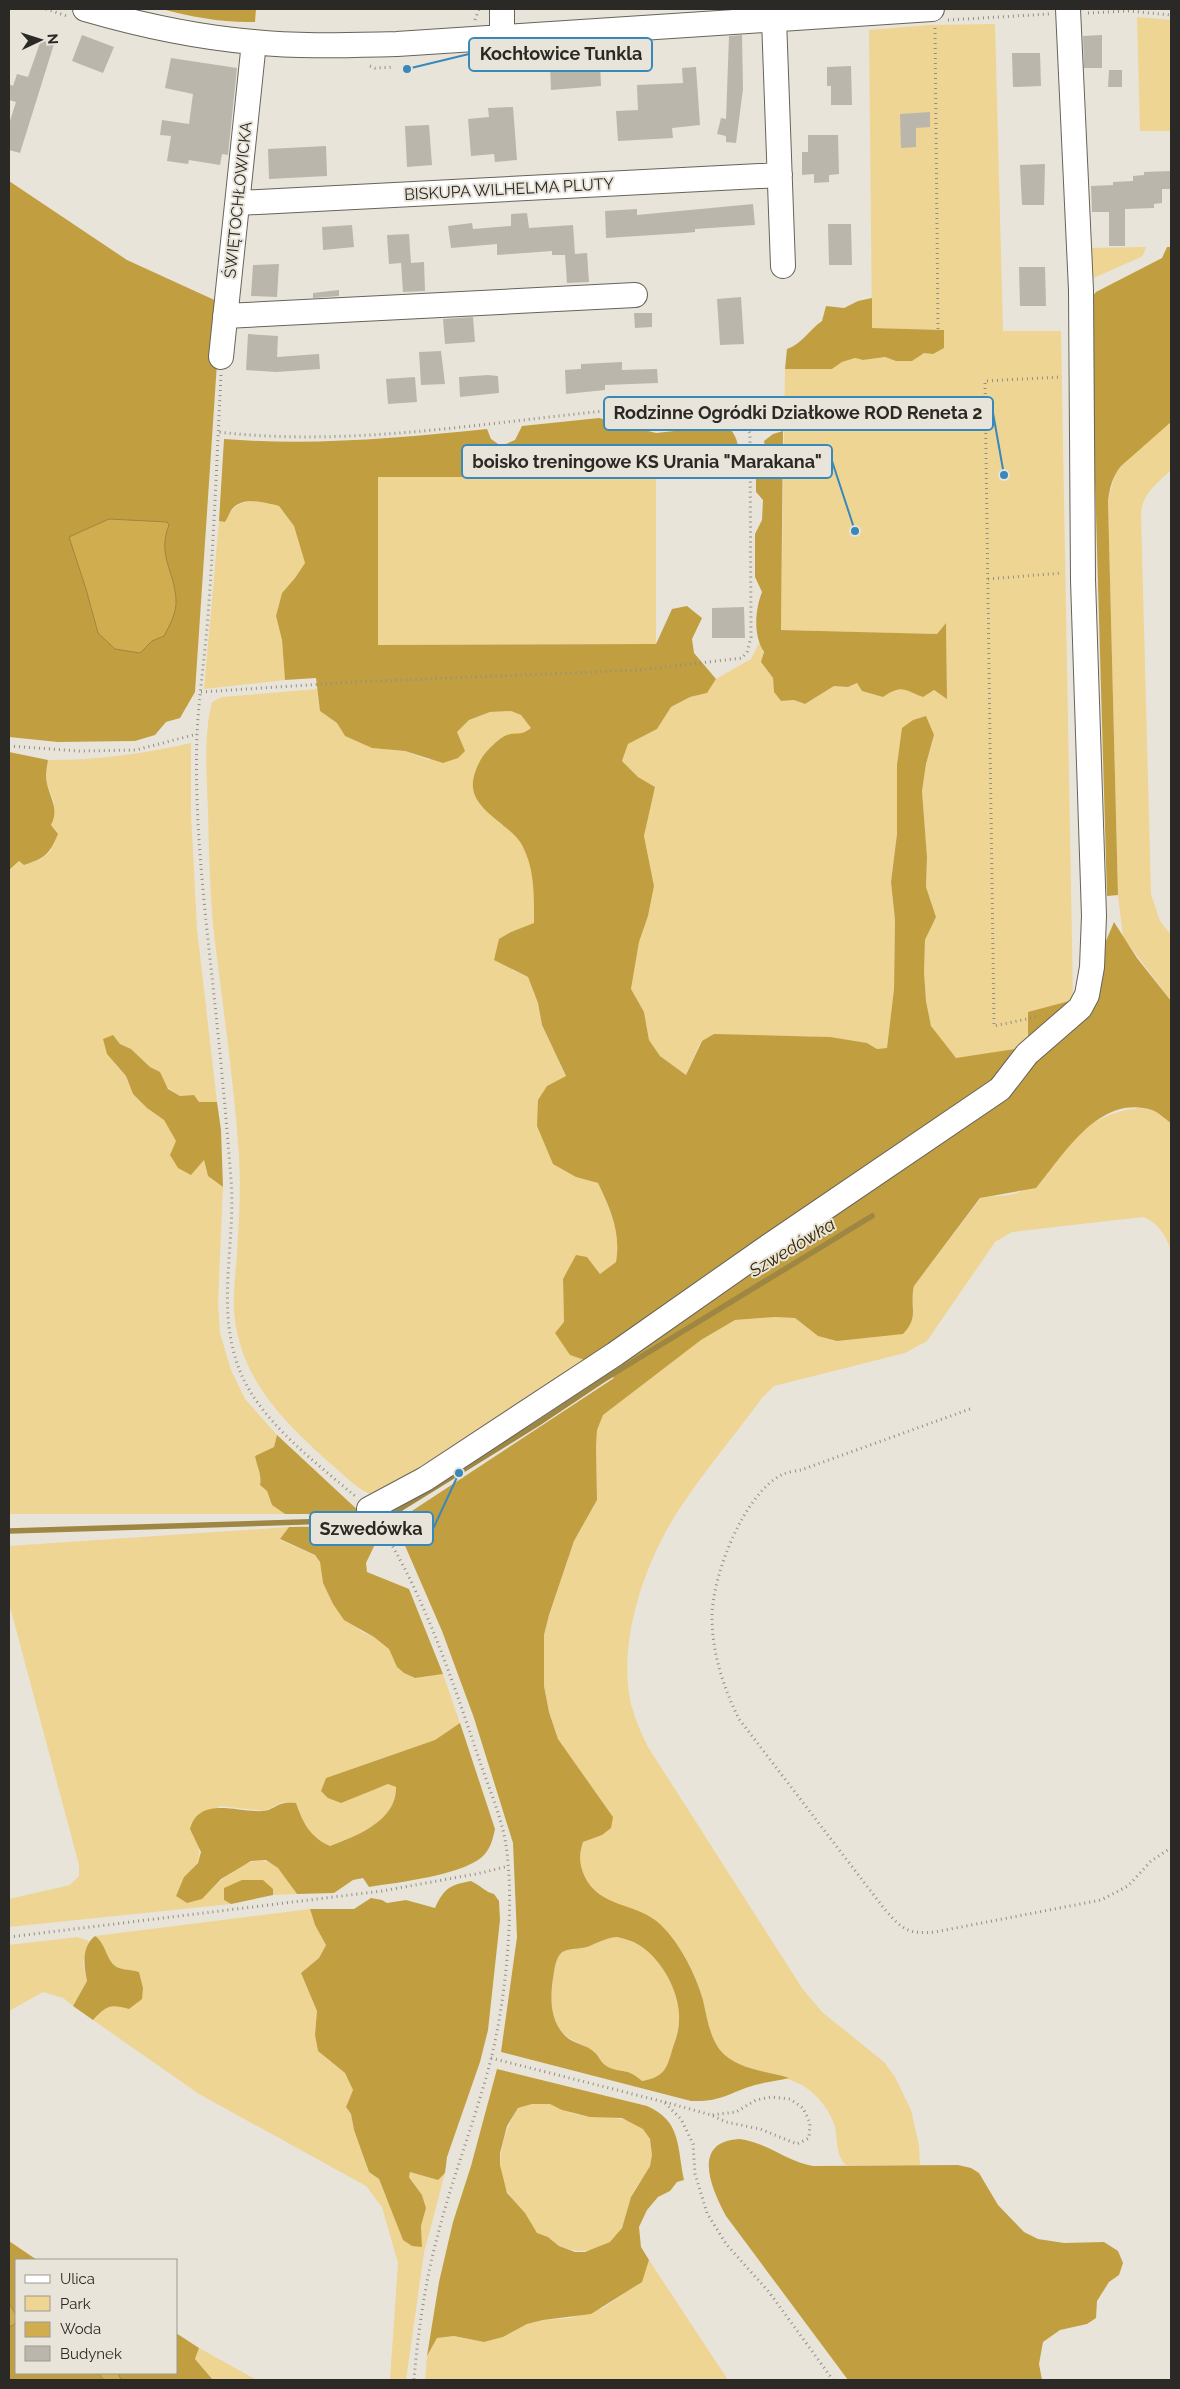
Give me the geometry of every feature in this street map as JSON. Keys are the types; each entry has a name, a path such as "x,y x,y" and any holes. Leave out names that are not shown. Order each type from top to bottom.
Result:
{"street":[{"path":"502,9 502,38"},
{"path":"374,1517 425,1479 607,1360 769,1246 1000,1089 1027,1054 1080,1008 1087,995 1094,945 1082,571 1083,377 1079,214 1068,9"},
{"path":"96,11 198,35 254,42 334,46 388,45 774,19 934,15"},
{"path":"774,19 783,266"},
{"name":"ŚWIĘTOCHŁOWICKA","path":"221,357 254,42"},
{"name":"BISKUPA WILHELMA PLUTY","path":"238,204 780,174"},
{"path":"226,316 634,295"}],"path":[{"path":"475,21 479,9"},
{"path":"934,15 938,330"},
{"path":"221,357 208,617 197,734 205,920 224,1086 232,1194 226,1304 228,1335 238,1368 249,1391 270,1418 374,1517 399,1555 436,1635 465,1716 506,1843 508,1866 508,1940 500,2010 491,2058 438,2234 427,2283 414,2380"},
{"path":"1045,1015 994,1026 985,380 1083,377"},
{"path":"201,692 650,668 742,658 747,652 752,637 750,433 745,421 738,418 657,418 604,411 388,434 305,438 258,437 218,432"},
{"path":"988,579 1082,571"},
{"path":"9,746 79,751 136,750 197,734"},
{"path":"970,1409 801,1470 782,1474 764,1490 743,1517 729,1545 716,1580 712,1616 714,1643 727,1695 739,1719 886,1911 900,1927 914,1933 935,1932 1101,1900 1128,1886 1151,1861 1171,1848"},
{"path":"9,1937 382,1892 508,1866"},
{"path":"491,2058 664,2102 726,2122 760,2129 797,2144 809,2138 810,2123 803,2108 790,2099 771,2097 756,2100 736,2112 711,2116"},
{"path":"664,2102 681,2118 693,2144 695,2174 707,2212 726,2244 769,2292 833,2380"}],"green space":[{"path":"1137,17 1171,20 1171,131 1140,131"},
{"path":"995,24 1003,331 1061,331 1073,1000 1028,1047 956,1059 931,1026 926,1001 924,972 925,940 936,917 926,887 927,857 922,791 926,764 934,736 926,716 897,765 897,834 891,882 895,920 894,989 887,1048 877,1049 867,1043 809,1036 701,1041 686,1075 660,1056 649,1040 644,1012 631,989 639,942 648,916 654,886 644,836 655,787 638,777 622,761 628,744 657,729 671,707 690,697 707,693 716,679 751,659 759,643 768,670 773,678 774,692 781,701 794,700 805,704 834,686 848,687 857,683 862,691 883,697 895,689 906,688 914,694 933,690 947,698 946,623 937,634 781,630 785,369 832,369 842,362 855,358 863,360 885,357 896,361 944,348 944,330 872,328 869,30 929,25"},
{"path":"1146,247 1143,255 1139,258 1091,279 1084,248"},
{"path":"1171,422 1171,470 1147,494 1141,514 1151,894 1160,921 1171,935 1171,1001 1123,937 1118,895 1108,501 1115,473 1126,459"},
{"path":"377,477 656,477 656,644 378,645"},
{"path":"257,501 279,506 294,526 305,563 282,593 276,616 282,640 285,680 204,689 219,521 225,522 231,511 237,506"},
{"path":"317,689 320,711 337,723 345,736 372,748 405,751 429,760 460,741 457,732 469,720 490,712 511,711 521,715 531,728 524,734 507,735 480,805 517,838 530,862 534,882 534,924 511,932 512,970 528,977 538,1003 542,1025 566,1077 547,1086 576,1177 598,1183 611,1212 617,1241 616,1262 600,1274 587,1257 563,1279 564,1322 570,1355 593,1363 377,1497 359,1488 343,1474 301,1436 273,1406 261,1389 243,1353 234,1312 240,1205 240,1168 228,1045 214,934 209,858 207,729 212,702 222,697"},
{"path":"191,743 191,813 197,929 217,1102 199,1102 194,1095 180,1096 168,1088 159,1072 150,1067 131,1049 120,1044 113,1035 115,1064 126,1076 133,1094 147,1108 164,1120 176,1141 204,1160 208,1176 223,1187 218,1303 220,1333 231,1370 245,1399 277,1435 274,1447 255,1456 260,1474 260,1485 267,1491 272,1505 285,1514 9,1514 9,870 19,861 24,865 41,859 51,851 51,825 54,802 46,782 48,760 120,756"},
{"path":"1139,1108 1153,1110 1171,1123 1171,1250 1161,1230 1153,1222 1143,1217 1012,1232 995,1242 927,1341 905,1353 774,1386 762,1398 680,1508 656,1552 637,1602 628,1654 628,1680 631,1704 638,1726 648,1747 802,1988 822,2012 884,2062 895,2077 911,2110 919,2146 920,2165 846,2165 838,2152 833,2122 825,2106 817,2097 809,2090 788,2079 739,2065 729,2059 720,2050 713,2038 696,1980 688,1961 670,1935 654,1920 599,1894 591,1886 582,1871 580,1859 583,1842 602,1834 613,1817 558,1739 549,1712 544,1686 544,1635 574,1541 597,1500 597,1430 603,1414 701,1340 735,1320 775,1317 795,1318 818,1336 914,1308 911,1299 914,1286 981,1198 1012,1194 1031,1187 1044,1176 1070,1143 1093,1123 1119,1112"},
{"path":"289,1527 280,1540 314,1555 320,1562 323,1583 333,1604 362,1632 374,1637 389,1649 397,1667 415,1678 443,1674 460,1723 435,1740 326,1778 321,1791 372,1790 388,1784 396,1787 395,1799 383,1818 363,1832 340,1842 329,1846 322,1842 308,1828 296,1804 283,1802 264,1811 220,1806 190,1829 199,1851 199,1858 176,1896 201,1899 237,1868 259,1861 269,1862 279,1869 297,1894 273,1895 273,1889 224,1900 231,1904 9,1927 9,1899 70,1885 79,1876 79,1865 9,1603 9,1546"},
{"path":"310,1909 315,1925 326,1945 319,1958 301,1973 317,2011 315,2035 318,2051 345,2073 353,2090 346,2107 351,2114 354,2130 369,2172 379,2179 385,2195 412,2246 422,2246 421,2226 426,2208 422,2195 409,2176 410,2172 438,2180 445,2173 424,2253 406,2380 390,2380 398,2263 382,2207 366,2186 199,2094 93,2020 103,2009 114,2005 139,1972 121,1969 111,1962 99,1939 95,1936"},
{"path":"77,1937 89,1941 83,1963 87,1981 73,2006 63,1998 43,1992 9,2011 9,1945"},
{"path":"617,1937 637,1944 655,1959 668,1978 677,2000 679,2011 678,2031 667,2066 656,2077 642,2081 628,2072 608,2067 590,2049 569,2038 557,2025 552,2008 553,1981 556,1962 559,1956 567,1950 585,1947"},
{"path":"549,2103 575,2114 613,2118 636,2123 644,2130 650,2140 652,2154 647,2172 633,2193 619,2233 604,2246 582,2251 567,2249 548,2237 537,2233 507,2191 500,2167 503,2143 518,2108 532,2104"},
{"path":"649,2260 728,2380 425,2380 427,2356 437,2338 454,2336 484,2342 503,2337 527,2324 544,2320 570,2318 603,2308 641,2282"},
{"path":"199,2348 257,2380 213,2380 195,2359"}],"shaded area":[{"path":"162,9 256,9 255,22 232,22 185,15"},
{"path":"9,181 127,260 221,303 195,692 180,718 166,722 155,735 135,741 58,742 9,737"},
{"path":"1167,247 1171,247 1171,422 1121,466 1112,482 1108,501 1118,895 1107,896 1090,307 1092,297 1096,292 1162,258"},
{"path":"872,298 872,328 944,330 944,348 933,354 924,353 912,361 896,361 885,357 863,360 855,358 842,362 832,369 785,369 787,349 797,344 822,321 826,306 844,308 858,301"},
{"path":"599,418 656,433 710,427 731,430 738,444 732,469 722,473 716,463 706,453 682,454 668,457 659,468 656,477 378,477 378,645 656,644 672,609 687,606 702,618 692,639 694,653 716,679 707,693 690,697 671,707 657,729 628,744 622,761 638,777 655,787 644,836 654,886 648,916 639,942 631,989 644,1012 649,1040 660,1056 686,1075 702,1041 714,1034 830,1037 867,1043 877,1049 887,1048 894,989 895,920 891,882 897,834 897,765 902,728 913,720 926,716 934,735 926,764 922,791 927,857 926,887 936,917 925,940 924,972 926,1001 931,1026 956,1058 1028,1047 1028,1012 1073,1000 1103,948 1114,922 1137,958 1171,1001 1171,1123 1152,1110 1133,1107 1115,1111 1099,1119 1084,1131 1036,1188 980,1198 914,1286 913,1316 903,1334 837,1341 818,1336 795,1318 775,1317 735,1320 701,1340 603,1415 597,1430 597,1500 574,1541 549,1615 544,1635 544,1686 549,1712 558,1739 613,1817 611,1828 602,1835 583,1842 580,1862 584,1875 599,1894 652,1918 675,1941 696,1980 713,2038 727,2057 743,2066 789,2078 755,2085 724,2096 702,2101 691,2101 501,2052 517,1937 513,1843 474,1718 442,1631 403,1541 392,1524 614,1378 593,1363 570,1355 555,1333 564,1322 563,1279 576,1255 587,1257 600,1274 616,1262 616,1231 611,1212 598,1183 576,1177 553,1164 537,1126 538,1100 547,1086 566,1076 542,1025 538,1003 528,977 494,960 499,939 534,923 532,873 522,845 508,829 482,806 476,797 473,787 474,776 482,758 497,741 507,735 521,733 531,728 521,715 511,711 490,712 469,720 457,732 465,751 458,758 443,763 405,751 372,748 345,736 337,723 320,711 316,678 285,680 282,640 276,616 282,593 305,563 294,526 279,506 255,501 238,504 232,509 225,522 219,521 224,439 291,442 356,440 487,429 491,439 501,446 515,440 522,426","holes":["617,1937 637,1944 655,1959 668,1978 677,2000 679,2011 678,2031 667,2066 656,2077 642,2081 628,2072 608,2067 590,2049 569,2039 557,2025 552,2008 553,1981 556,1962 559,1956 567,1950 585,1947"]},
{"path":"783,431 781,630 937,634 946,623 947,699 934,690 923,697 907,690 899,689 883,697 862,691 857,683 848,687 834,686 805,704 794,700 781,701 774,692 773,678 761,662 764,652 758,638 756,622 762,592 755,577 755,534 762,520 763,500 756,492 756,467 764,464 766,453 764,441 773,434"},
{"path":"9,752 48,760 46,781 54,804 51,825 58,834 52,847 42,858 24,865 19,861 9,870"},
{"path":"113,1035 120,1044 131,1049 150,1067 160,1072 168,1089 180,1096 194,1095 199,1102 217,1102 221,1130 223,1187 208,1176 204,1160 191,1175 178,1168 170,1155 176,1141 164,1120 147,1108 133,1094 126,1076 107,1054 103,1039"},
{"path":"277,1435 362,1514 285,1514 272,1505 267,1491 260,1485 260,1474 255,1456 274,1447"},
{"path":"363,1526 371,1531 377,1540 366,1563 367,1572 409,1589 443,1674 415,1678 404,1673 397,1667 389,1649 374,1637 344,1620 333,1604 323,1583 320,1562 315,1555 280,1539 289,1527"},
{"path":"460,1723 495,1829 487,1851 472,1864 444,1874 412,1880 369,1887 363,1878 353,1880 334,1893 297,1894 278,1868 266,1860 251,1861 221,1879 202,1899 187,1903 176,1896 184,1877 198,1863 201,1852 190,1829 195,1819 202,1812 221,1808 263,1811 284,1803 296,1803 308,1829 317,1838 330,1846 363,1832 382,1818 390,1809 395,1799 396,1787 388,1784 341,1803 328,1798 321,1791 326,1778 435,1740"},
{"path":"242,1880 263,1880 273,1889 273,1895 231,1904 224,1900 224,1888"},
{"path":"471,1881 494,1894 499,1901 500,1920 488,2030 480,2062 447,2157 445,2173 438,2180 410,2172 409,2177 422,2195 426,2208 421,2226 422,2247 412,2246 403,2240 379,2179 369,2172 354,2130 351,2114 346,2107 353,2090 345,2073 318,2051 315,2035 317,2011 301,1973 319,1958 326,1945 315,1925 310,1909 354,1909 371,1898 387,1903 406,1900 435,1908 441,1896 448,1888"},
{"path":"95,1936 99,1939 115,1966 139,1972 143,1988 142,1999 129,2009 117,2006 109,2007 93,2020 73,2006 87,1981 86,1951 87,1946"},
{"path":"497,2069 647,2106 658,2112 667,2119 676,2137 684,2180 677,2182 670,2191 658,2197 647,2210 639,2227 641,2247 649,2260 642,2282 591,2314 527,2324 503,2337 484,2342 454,2336 437,2338 427,2356 439,2282 453,2222 471,2166","holes":["532,2104 550,2104 562,2110 590,2117 622,2118 643,2129 650,2139 652,2155 650,2166 631,2197 622,2228 610,2242 585,2252 575,2252 559,2246 548,2237 537,2233 525,2213 507,2193 500,2165 500,2153 507,2126 518,2108"]},
{"path":"739,2139 759,2144 794,2161 813,2166 958,2165 971,2168 979,2173 998,2205 1024,2232 1038,2239 1064,2243 1104,2242 1118,2251 1123,2263 1119,2275 1109,2282 1097,2301 1096,2318 1087,2324 1060,2330 1043,2342 1039,2364 1042,2380 848,2380 726,2216 720,2205 711,2180 710,2157 715,2148 724,2142"},
{"path":"9,2241 36,2259 15,2259 15,2313 9,2303"},
{"path":"15,2324 15,2374 99,2374 104,2380 9,2380 9,2327"},
{"path":"178,2334 199,2348 195,2359 213,2380 121,2380 118,2374 178,2374"}],"water":[{"path":"109,519 167,522 169,525 165,554 175,589 174,614 164,636 152,641 140,653 115,649 98,633 69,537"},
{"path":"9,2303 15,2313 15,2324 9,2327"},
{"path":"99,2374 118,2374 121,2380 104,2380"}],"building":[{"path":"82,35 114,47 103,73 72,61"},
{"path":"742,35 743,89 736,143 726,142 726,136 717,134 721,118 726,119 729,36"},
{"path":"1102,35 1102,68 1084,68 1083,36"},
{"path":"41,40 54,44 20,153 9,150 9,124 16,102 9,100 9,84 13,86 17,74 28,77"},
{"path":"1012,53 1040,53 1041,86 1013,87"},
{"path":"171,58 237,68 228,155 222,154 220,165 189,160 188,164 167,161 171,136 160,135 162,120 189,124 193,94 165,88"},
{"path":"600,62 601,86 551,90 550,65"},
{"path":"851,66 852,105 831,105 831,86 827,86 827,67"},
{"path":"696,67 700,125 672,128 673,138 618,141 616,111 638,110 637,85 683,83 682,68"},
{"path":"1109,70 1122,70 1122,87 1108,87"},
{"path":"513,107 517,160 495,162 494,154 471,156 468,119 489,117 488,108"},
{"path":"930,112 930,127 916,128 916,147 901,148 900,114"},
{"path":"429,125 432,165 407,167 405,126"},
{"path":"808,135 838,135 839,174 829,175 829,182 814,183 814,174 802,175 802,152 808,152"},
{"path":"326,146 327,176 269,179 268,149"},
{"path":"1045,164 1044,205 1022,205 1020,165"},
{"path":"1171,171 1171,189 1162,189 1162,203 1154,204 1154,208 1125,209 1125,246 1109,246 1109,212 1092,212 1091,186 1113,185 1113,182 1133,181 1133,176 1144,175 1144,172"},
{"path":"753,204 755,225 695,229 695,232 685,233 606,238 605,211 637,209 637,215"},
{"path":"527,213 529,228 573,225 575,254 587,253 589,282 567,283 565,255 552,255 552,251 497,255 497,244 451,248 448,226 472,223 473,229 511,226 511,214"},
{"path":"828,224 851,224 852,265 829,265"},
{"path":"352,225 354,247 323,250 322,227"},
{"path":"409,234 411,263 424,262 425,291 403,292 401,263 389,264 387,235"},
{"path":"279,264 277,297 251,296 253,265"},
{"path":"1019,267 1045,267 1046,306 1020,306"},
{"path":"339,290 339,296 313,298 313,293"},
{"path":"741,297 744,344 720,345 717,299"},
{"path":"634,313 652,313 652,327 635,328"},
{"path":"473,317 475,342 445,344 443,319"},
{"path":"248,334 278,336 277,357 319,354 320,369 276,372 246,370"},
{"path":"441,351 445,384 421,385 419,352"},
{"path":"622,362 622,370 657,369 658,383 605,385 605,390 566,394 565,370 581,369 581,364"},
{"path":"498,376 499,393 460,397 459,377"},
{"path":"415,377 417,402 388,404 386,379"},
{"path":"744,607 745,638 712,638 712,608"}],"waterway":[{"name":"Szwedówka","path":"9,1531 366,1520 387,1517 537,1424 603,1380 872,1216"}],"place":[{"name":"Kochłowice Tunkla","path":"407,69"},
{"name":"Rodzinne Ogródki Działkowe ROD Reneta 2","path":"1004,475"},
{"name":"boisko treningowe KS Urania \"Marakana\"","path":"855,531"},
{"name":"Szwedówka","path":"459,1473"}]}
